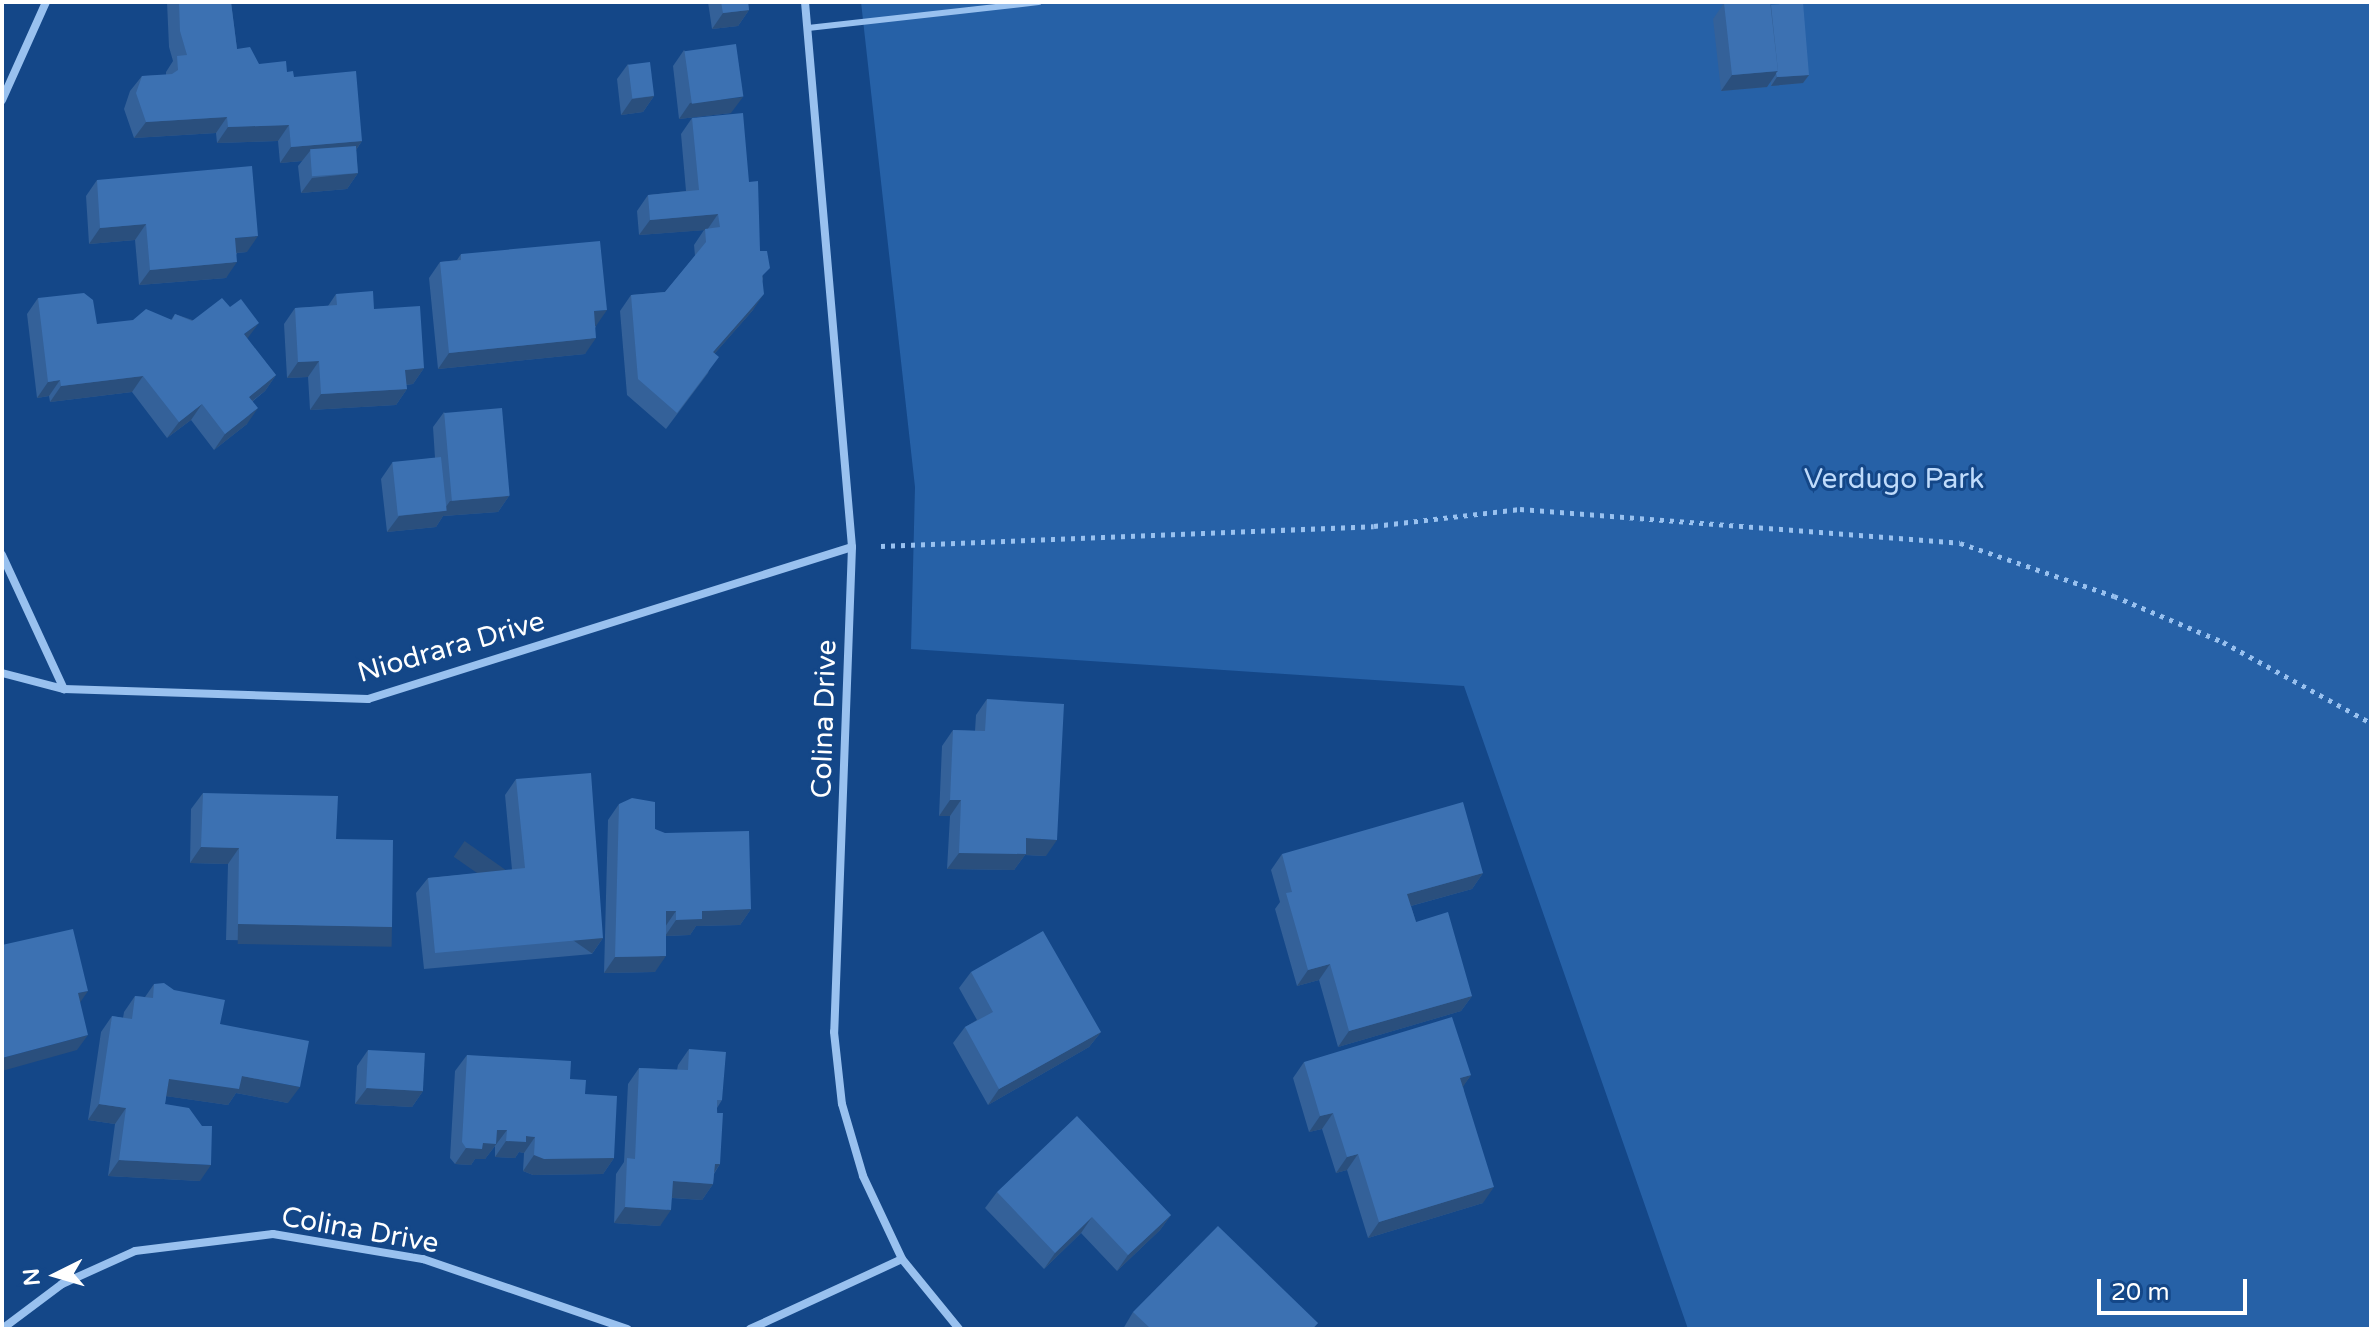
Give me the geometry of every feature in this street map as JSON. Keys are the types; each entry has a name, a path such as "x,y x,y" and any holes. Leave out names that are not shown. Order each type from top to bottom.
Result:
{"street":[{"path":"2,100 25,58 46,2"},
{"name":"Colina Drive","path":"805,2 852,547 834,1032 842,1104 863,1176 902,1259 959,1329"},
{"name":"Niodrara Drive","path":"2,673 64,689 368,699 852,547"},
{"path":"2,555 64,689"},
{"name":"Colina Drive","path":"2,1329 62,1284 135,1251 273,1234 423,1259 627,1329"},
{"path":"750,1329 902,1259"}],"lane":[{"path":"808,28 1039,2"}],"path":[{"path":"852,547 1374,526 1520,509 1960,543 2114,596 2223,642 2371,723"}],"green space":[{"name":"Verdugo Park","path":"861,2 2371,2 2371,1329 1688,1329 1464,686 911,649 915,487"}],"building":[{"path":"179,2 231,2 237,49 250,47 259,64 286,61 287,72 293,71 294,77 356,71 362,141 291,147 289,125 228,127 227,117 146,122 136,93 142,76 172,74 178,70 177,56 187,55 180,31"},
{"path":"721,2 748,2 749,10 723,13"},
{"path":"1770,2 1778,71 1732,75 1724,3"},
{"path":"1803,2 1809,75 1777,77 1771,5"},
{"path":"736,44 743,96 692,104 685,51"},
{"path":"650,62 654,96 632,98 628,65"},
{"path":"743,113 749,182 758,181 760,251 767,251 770,268 762,276 764,294 713,352 719,357 677,413 638,379 631,295 665,292 706,242 705,229 720,227 718,214 650,220 648,195 699,190 692,118"},
{"path":"356,146 358,173 312,176 310,149"},
{"path":"252,166 258,236 235,238 237,262 150,270 146,224 100,228 97,180"},
{"path":"600,241 607,310 594,311 596,338 449,353 440,262 461,260 461,254"},
{"path":"373,291 374,309 420,306 424,368 405,370 407,389 321,394 319,361 298,362 295,308 337,305 336,294"},
{"path":"84,293 93,300 97,324 133,320 146,309 172,320 175,314 192,321 222,298 230,307 241,299 259,323 244,334 276,375 249,397 258,408 225,434 202,404 179,422 143,376 61,386 60,380 48,382 38,298"},
{"path":"502,408 510,496 452,501 444,413"},
{"path":"441,457 447,511 398,516 392,462"},
{"path":"987,699 1064,704 1057,840 1026,838 1026,854 959,853 961,800 950,800 953,730 985,731"},
{"path":"591,773 603,938 435,953 428,878 525,868 516,779"},
{"path":"203,793 338,796 336,839 393,840 392,927 238,924 239,848 201,847"},
{"path":"632,798 655,802 655,829 665,833 749,831 751,909 702,911 702,919 676,920 676,911 666,911 666,956 615,957 619,804"},
{"path":"1463,802 1483,873 1407,894 1416,922 1448,912 1472,996 1349,1031 1330,964 1308,970 1286,893 1292,892 1282,854"},
{"path":"73,929 88,991 78,993 88,1035 2,1058 2,945"},
{"path":"1043,931 1101,1032 999,1089 965,1027 993,1012 971,972"},
{"path":"164,983 174,990 225,1000 220,1024 309,1041 300,1087 242,1076 239,1089 169,1079 165,1104 189,1108 202,1126 212,1126 211,1165 119,1160 126,1108 99,1104 112,1016 132,1019 135,996 153,998 154,984"},
{"path":"1452,1017 1471,1075 1460,1078 1494,1187 1379,1222 1358,1154 1347,1157 1333,1113 1320,1116 1304,1062"},
{"path":"689,1049 726,1052 722,1100 717,1100 717,1113 723,1113 720,1164 715,1164 713,1184 673,1181 671,1210 625,1207 627,1158 635,1159 639,1068 688,1070"},
{"path":"368,1050 425,1053 423,1091 366,1088"},
{"path":"467,1055 571,1061 570,1079 586,1080 585,1094 617,1096 614,1158 544,1159 534,1155 535,1137 526,1136 526,1142 506,1141 507,1130 497,1130 496,1144 483,1143 482,1149 466,1148 462,1142"},
{"path":"1077,1116 1171,1215 1128,1255 1092,1217 1055,1253 997,1192"},
{"path":"1218,1226 1318,1323 1312,1329 1151,1329 1133,1312"}]}
